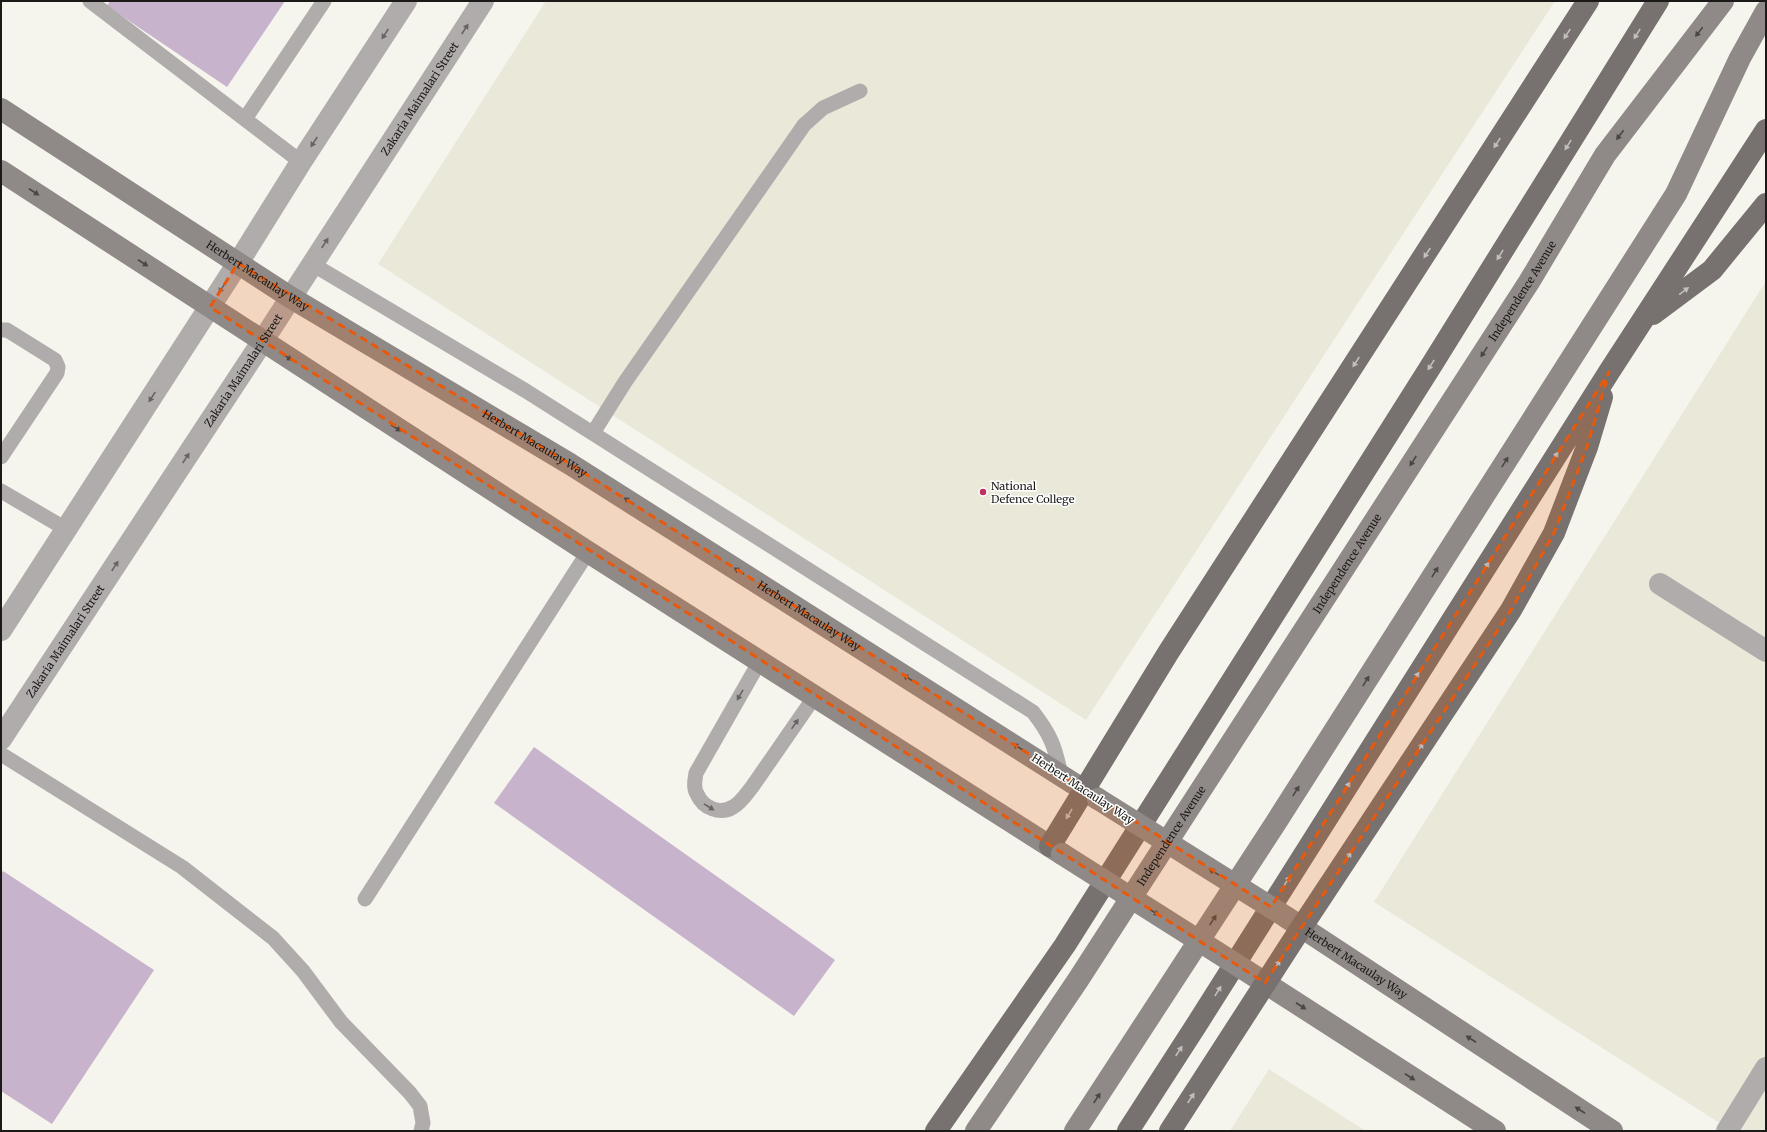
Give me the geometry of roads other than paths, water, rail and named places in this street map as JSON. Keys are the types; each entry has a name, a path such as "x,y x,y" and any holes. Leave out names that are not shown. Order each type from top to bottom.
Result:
{"main road":[{"path":"1056,850 1091,794 1168,653 1588,1"},
{"path":"936,1131 1069,939 1426,373 1658,1"},
{"name":"Independence Avenue","path":"976,1131 1078,980 1525,289 1605,155 1723,1"},
{"path":"1076,1131 1275,824 1676,194 1740,58 1766,11"},
{"name":"Herbert Macaulay Way","path":"1,109 290,297 577,468 1283,915 1612,1131"},
{"path":"1128,1131 1609,372 1766,130"},
{"path":"1,171 262,342 588,552 1495,1131"},
{"path":"1641,323 1712,270 1766,204"},
{"path":"1170,1131 1265,983 1511,610 1554,533 1587,447 1609,372"}],"street":[{"path":"1,630 406,1"},
{"name":"Zakaria Maimalari Street","path":"1,739 262,342 483,1"},
{"path":"1660,584 1766,652"},
{"path":"1727,1131 1766,1068"}],"lane":[{"path":"90,1 301,162"},
{"path":"245,119 324,1"},
{"path":"593,433 625,382 804,124 823,108 860,91"},
{"path":"312,264 526,391 1033,712 1044,726 1055,747 1061,775"},
{"path":"1,330 7,330 55,360 58,367 57,373 1,457"},
{"path":"1,491 66,529"},
{"path":"365,899 588,552"},
{"path":"760,661 696,773 694,783 696,794 706,806 718,811 733,808 743,798 815,696"},
{"path":"1,754 182,867 273,938 303,971 341,1022 410,1093 420,1106 423,1123 422,1131"}],"place":[{"name":"National Defence College","path":"983,492"}]}
